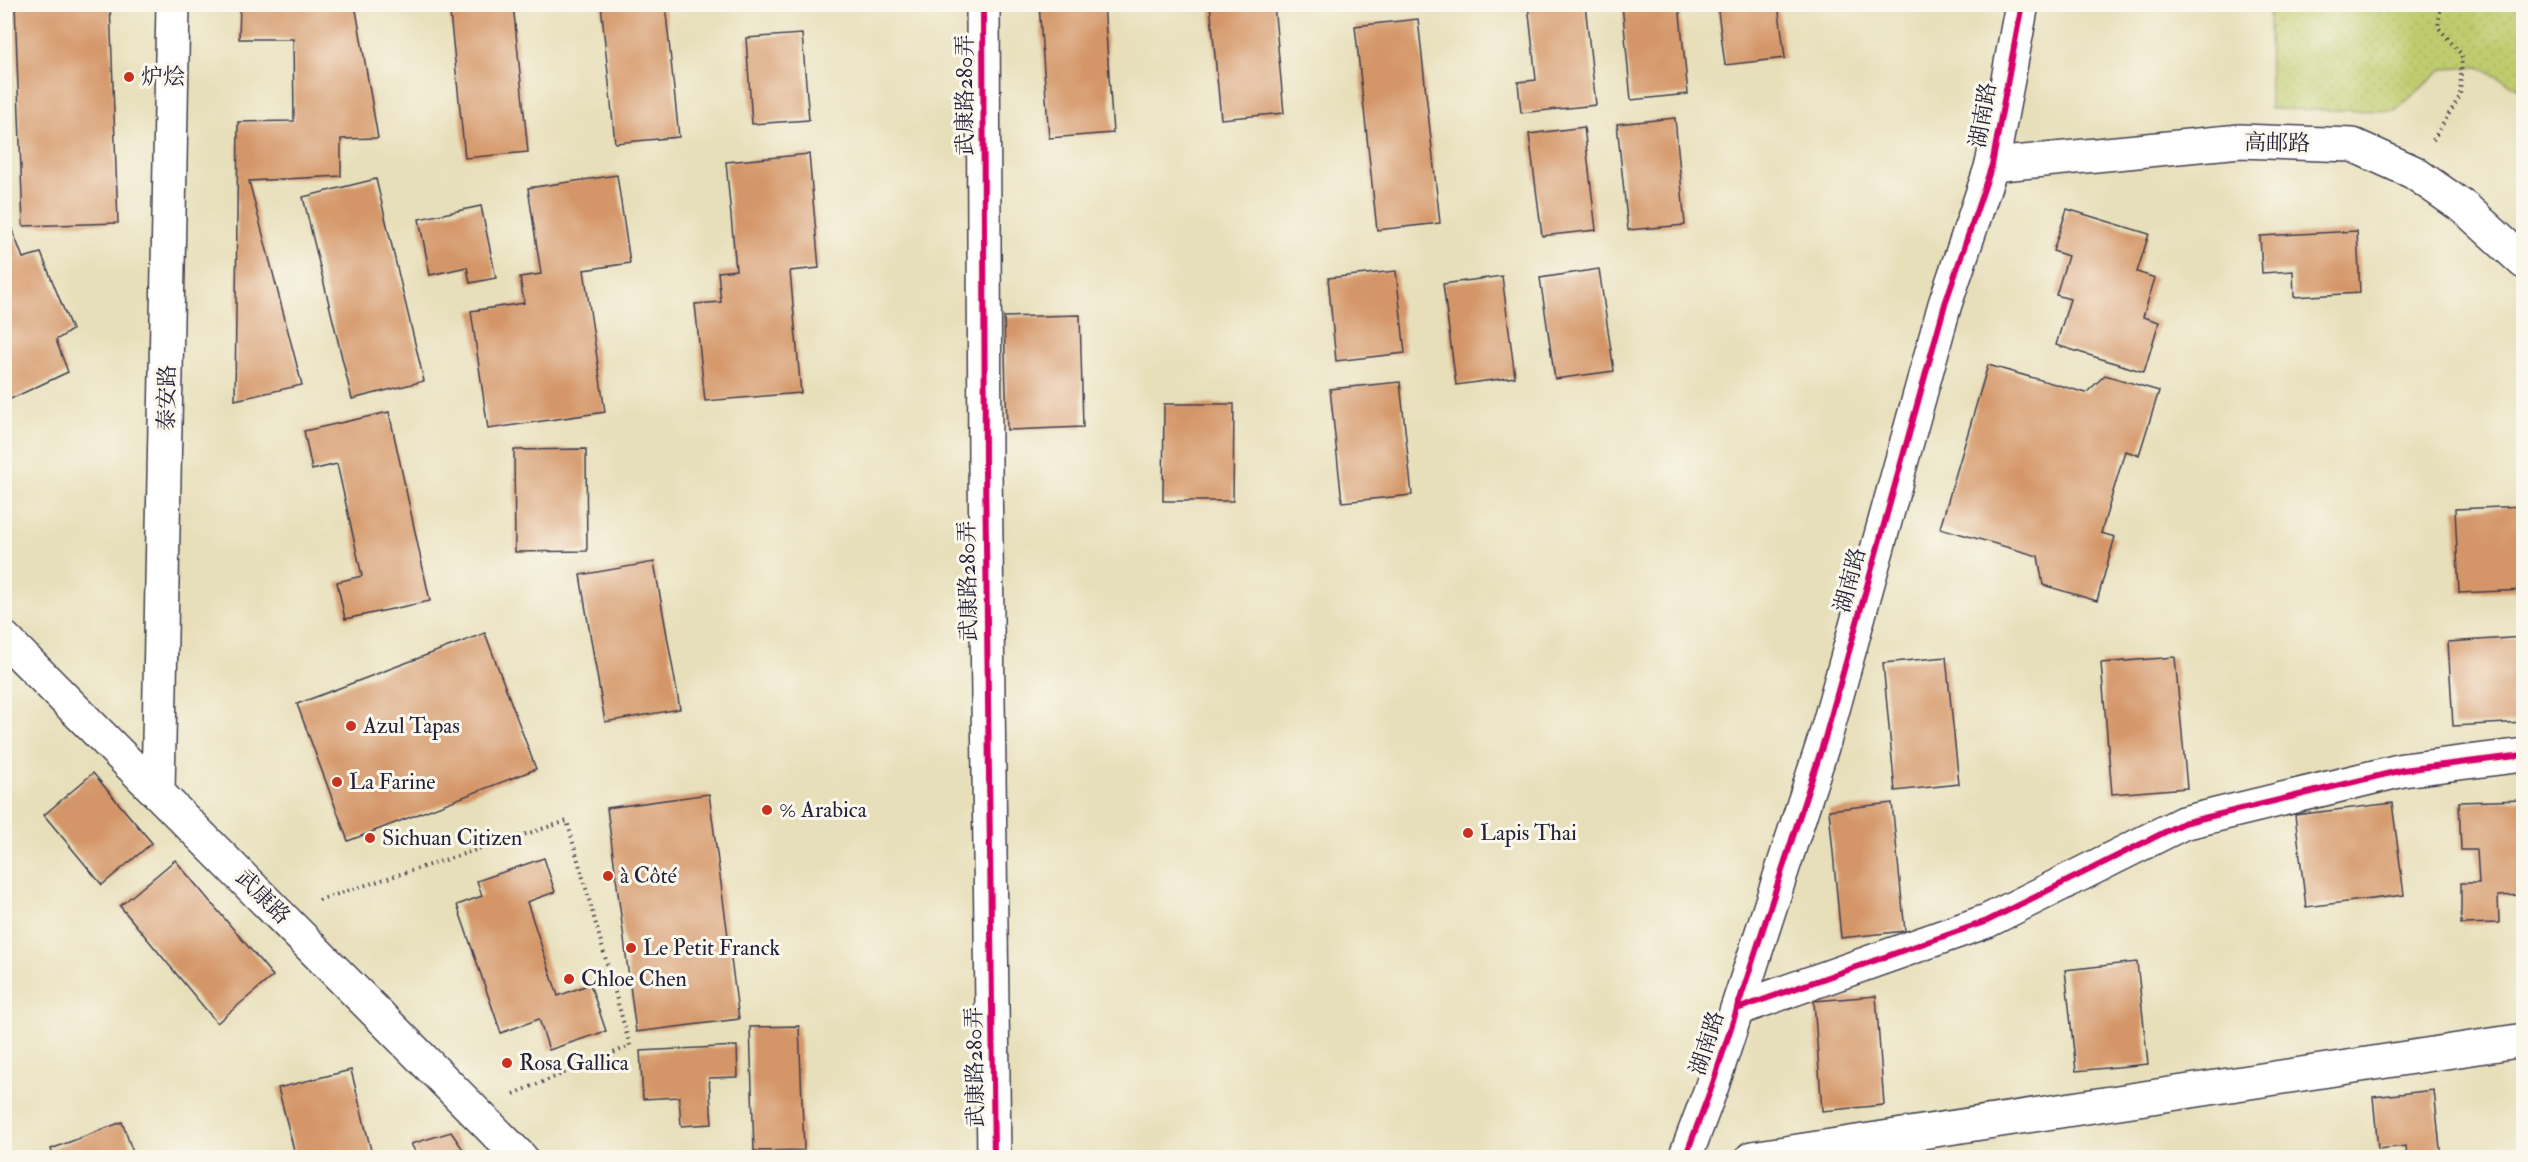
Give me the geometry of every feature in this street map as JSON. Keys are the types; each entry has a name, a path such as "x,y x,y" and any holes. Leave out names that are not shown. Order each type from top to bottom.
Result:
{"street":[{"name":"泰安路","path":"158,792 173,4"},
{"name":"武康路280弄","path":"983,4 985,468 994,1158"},
{"name":"湖南路","path":"1684,1158 1712,1086 1825,738 1945,304 1992,165 2022,4"},
{"name":"高邮路","path":"1992,165 2240,141 2353,145 2413,172 2466,209 2523,262"},
{"name":"武康路","path":"4,638 521,1158"},
{"path":"1737,1009 1987,921 2183,823 2403,770 2523,755"},
{"path":"1752,1158 2523,1040"}],"path":[{"path":"2413,172 2460,96 2462,55 2438,27 2441,4"},
{"path":"278,912 567,821 630,1046 474,1110"}],"green space":[{"path":"2269,5 2523,5 2523,91 2480,67 2443,69 2395,111 2270,109"}],"building":[{"path":"15,4 110,4 118,223 23,226"},
{"path":"240,4 355,4 378,138 341,139 341,176 249,181 302,385 235,400 238,122 294,121 293,39 239,39"},
{"path":"449,4 513,4 528,152 465,158"},
{"path":"601,4 665,4 679,137 615,143"},
{"path":"1039,4 1104,4 1113,133 1049,138"},
{"path":"1210,4 1274,4 1284,113 1221,119"},
{"path":"1528,4 1585,4 1596,105 1521,113 1518,82 1536,80"},
{"path":"1622,4 1679,4 1688,94 1631,100"},
{"path":"1717,4 1778,4 1785,58 1725,65"},
{"path":"1418,19 1440,223 1377,230 1355,26"},
{"path":"802,34 809,120 752,124 746,38"},
{"path":"1675,118 1685,225 1628,230 1617,124"},
{"path":"1584,127 1596,230 1542,236 1529,134"},
{"path":"809,154 819,268 790,271 801,393 705,401 695,304 721,302 718,272 736,270 726,162"},
{"path":"617,175 630,263 584,270 605,412 488,429 471,311 524,303 520,277 541,274 528,188"},
{"path":"376,179 424,381 352,399 303,197"},
{"path":"481,206 496,278 470,283 467,267 430,275 419,219"},
{"path":"2067,209 2149,234 2137,272 2155,278 2143,317 2159,322 2144,372 2056,345 2070,299 2056,295 2068,256 2053,251"},
{"path":"12,229 23,258 41,253 72,330 56,340 68,372 4,402 4,232"},
{"path":"2357,231 2360,293 2294,297 2293,271 2262,273 2260,236"},
{"path":"1599,269 1614,371 1555,379 1540,278"},
{"path":"1396,271 1405,353 1336,361 1328,278"},
{"path":"1502,276 1515,377 1456,385 1443,284"},
{"path":"1080,315 1083,427 1007,430 1004,317"},
{"path":"1988,365 2086,393 2105,375 2159,391 2139,455 2125,451 2101,533 2115,537 2097,601 2043,585 2038,556 1940,528"},
{"path":"1400,382 1412,495 1342,502 1330,389"},
{"path":"1164,404 1234,404 1233,501 1163,501"},
{"path":"389,412 430,601 345,619 337,582 362,576 337,464 312,470 304,431"},
{"path":"586,449 587,551 515,552 514,450"},
{"path":"2524,506 2524,590 2459,593 2455,509"},
{"path":"654,562 680,709 605,722 580,575"},
{"path":"485,633 536,769 348,841 297,704"},
{"path":"2524,637 2524,722 2453,726 2448,642"},
{"path":"1946,657 1959,784 1895,791 1883,663"},
{"path":"2175,657 2187,788 2112,794 2101,663"},
{"path":"93,773 152,843 102,885 44,815"},
{"path":"709,794 739,1019 636,1032 607,808"},
{"path":"2524,800 2524,895 2498,896 2499,923 2461,924 2461,883 2479,883 2477,850 2461,850 2459,802"},
{"path":"1892,803 1905,931 1841,938 1829,810"},
{"path":"2392,803 2404,895 2306,907 2295,815"},
{"path":"544,858 555,892 527,902 558,996 590,984 606,1031 549,1050 539,1019 501,1033 457,905 482,896 477,881"},
{"path":"175,860 273,976 217,1023 120,906"},
{"path":"2137,962 2148,1064 2076,1071 2065,970"},
{"path":"1876,996 1884,1105 1822,1111 1814,1001"},
{"path":"799,1026 804,1150 754,1151 750,1027"},
{"path":"737,1046 738,1077 709,1078 712,1124 681,1126 679,1097 643,1099 640,1051"},
{"path":"351,1070 373,1158 296,1158 278,1088"},
{"path":"2434,1090 2441,1158 2407,1158 2406,1146 2378,1149 2373,1097"},
{"path":"122,1122 135,1158 54,1158 51,1149"},
{"path":"451,1132 469,1158 419,1158 411,1144"}],"cycle path":[{"path":"983,4 985,468 994,1158"},
{"path":"1685,1158 1712,1086 1825,738 1945,304 1992,165 2022,4"},
{"path":"1737,1009 1987,921 2183,823 2403,770 2524,755"}],"place":[{"name":"炉烩","path":"129,77"},
{"name":"Azul Tapas","path":"351,726"},
{"name":"La Farine","path":"337,782"},
{"name":"% Arabica","path":"767,810"},
{"name":"Lapis Thai","path":"1468,833"},
{"name":"Sichuan Citizen","path":"370,838"},
{"name":"à Côté","path":"608,876"},
{"name":"Le Petit Franck","path":"631,948"},
{"name":"Chloe Chen","path":"569,979"},
{"name":"Rosa Gallica","path":"507,1063"}]}
